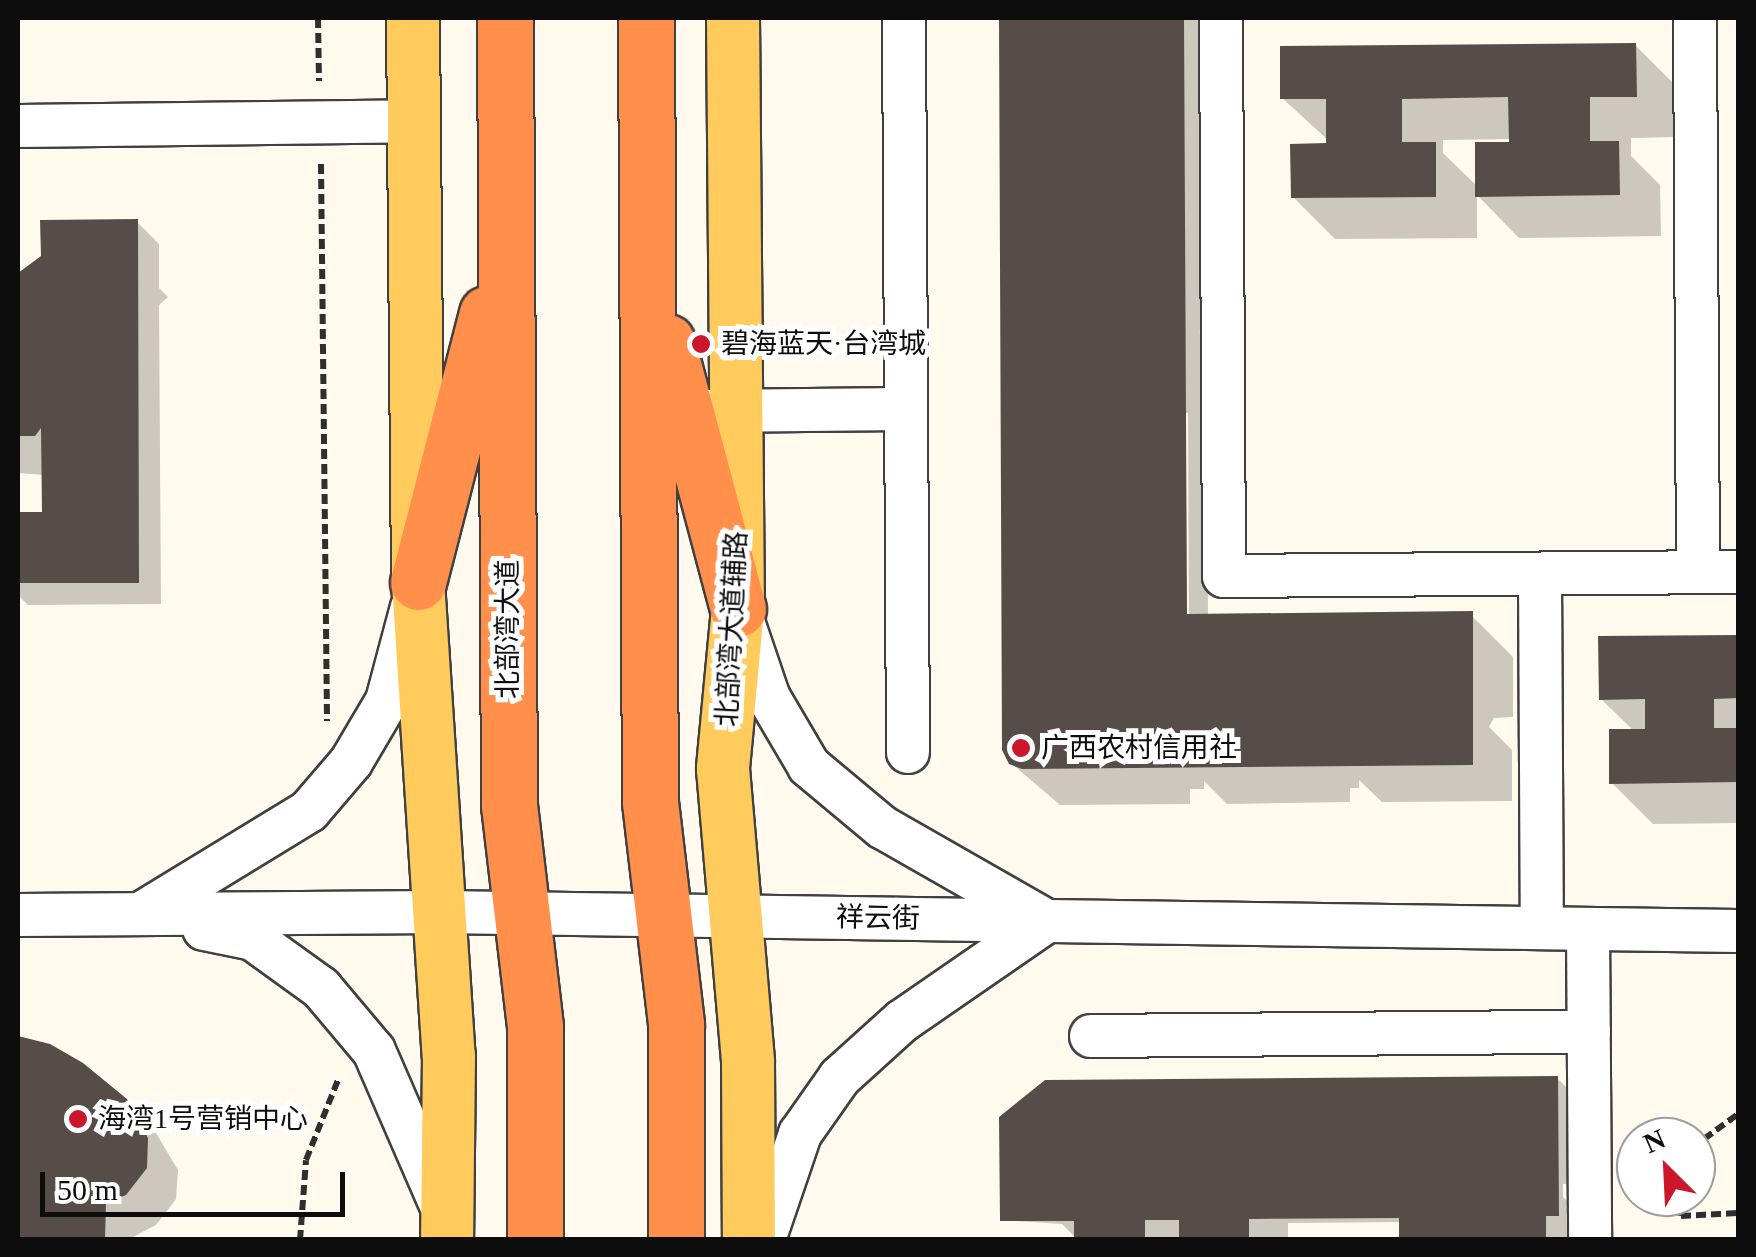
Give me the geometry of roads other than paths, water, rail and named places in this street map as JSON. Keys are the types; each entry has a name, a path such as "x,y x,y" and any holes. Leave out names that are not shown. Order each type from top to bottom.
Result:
{"highway":[{"name":"北部湾大道","path":"505,18 509,805 535,1027 536,1240"},
{"path":"646,18 650,802 676,1024 676,1240"},
{"path":"418,582 506,238"},
{"path":"647,268 711,411 738,609"}],"main road":[{"path":"414,18 418,582 449,1056 447,1230"},
{"path":"711,411 733,18"},
{"name":"北部湾大道辅路","path":"738,609 723,769 748,1062 749,1240"}],"street":[{"path":"904,18 908,752"},
{"path":"1221,18 1224,576 1718,572 1696,18"},
{"path":"18,126 414,121"},
{"path":"711,411 906,408"},
{"path":"1540,574 1542,928"},
{"path":"135,916 309,811 351,762 388,701 418,582"},
{"path":"738,609 769,698 809,766 882,827 1047,921 902,1021 840,1077 800,1134 764,1240"},
{"name":"祥云街","path":"18,915 440,912 1738,931"},
{"path":"135,916 253,939 321,988 374,1051 447,1230"},
{"path":"1588,928 1590,1240"},
{"path":"1092,1036 1589,1032"}],"place":[{"name":"碧海蓝天·台湾城","path":"701,344"},
{"name":"广西农村信用社","path":"1021,748"},
{"name":"海湾1号营销中心","path":"78,1119"}]}
